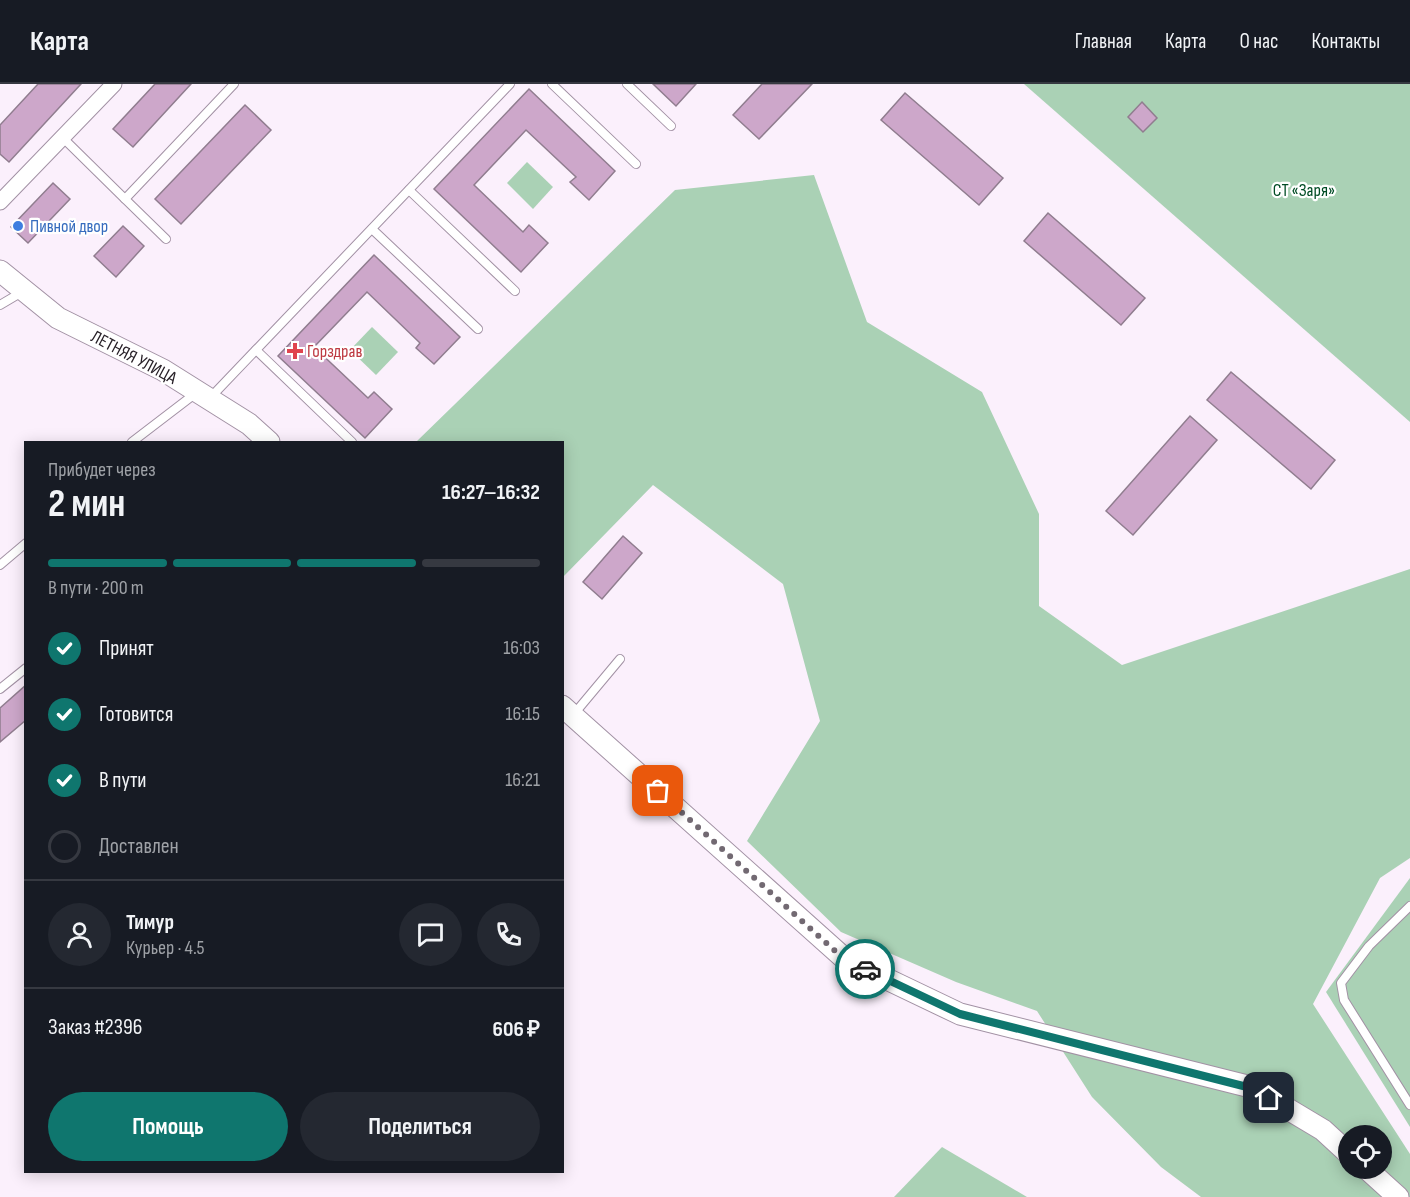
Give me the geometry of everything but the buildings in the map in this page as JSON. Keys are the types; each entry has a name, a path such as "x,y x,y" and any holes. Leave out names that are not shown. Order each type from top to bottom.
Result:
{"street":[{"path":"0,202 114,84"},
{"name":"ЛЕТНЯЯ УЛИЦА","path":"0,271 58,318 163,370 249,424 268,441"},
{"path":"568,710 844,959 960,1014 1251,1088 1323,1130 1338,1144"},
{"path":"1378,1179 1398,1197"}],"lane":[{"path":"125,199 234,84"},
{"path":"134,441 203,396 256,350 510,84"},
{"path":"552,84 636,164"},
{"path":"627,84 671,126"},
{"path":"62,137 166,239"},
{"path":"409,190 514,291"},
{"path":"372,229 478,329"},
{"path":"0,305 23,291"},
{"path":"256,350 351,441"},
{"path":"0,565 24,545"},
{"path":"568,710 620,659"},
{"path":"0,689 24,670"},
{"path":"1410,906 1369,946 1341,983 1344,1000 1410,1105"}],"green space":[{"name":"СТ «Заря»","path":"1024,84 1410,84 1410,422"},
{"path":"527,162 553,187 533,209 507,183"},
{"path":"814,175 867,322 982,392 1039,514 1039,606 1122,665 1410,569 1410,858 1380,878 1313,1004 1391,1125 1338,1125 1338,1179 1392,1179 1392,1126 1410,1154 1410,1197 1201,1197 1161,1167 1092,1097 1037,1011 956,982 841,932 747,841 820,721 783,584 653,485 564,576 564,441 417,441 675,190"},
{"path":"372,327 398,352 376,375 350,350"},
{"path":"1410,878 1410,1127 1326,992"},
{"path":"942,1147 1027,1197 894,1197"}],"way so far":[{"path":"658,791 844,959 865,969"}],"place":[{"name":"Пивной двор","path":"18,226"},
{"name":"Горздрав","path":"295,351"}],"route":[{"path":"865,969 960,1014 1160,1063 1251,1088 1269,1098"}]}
